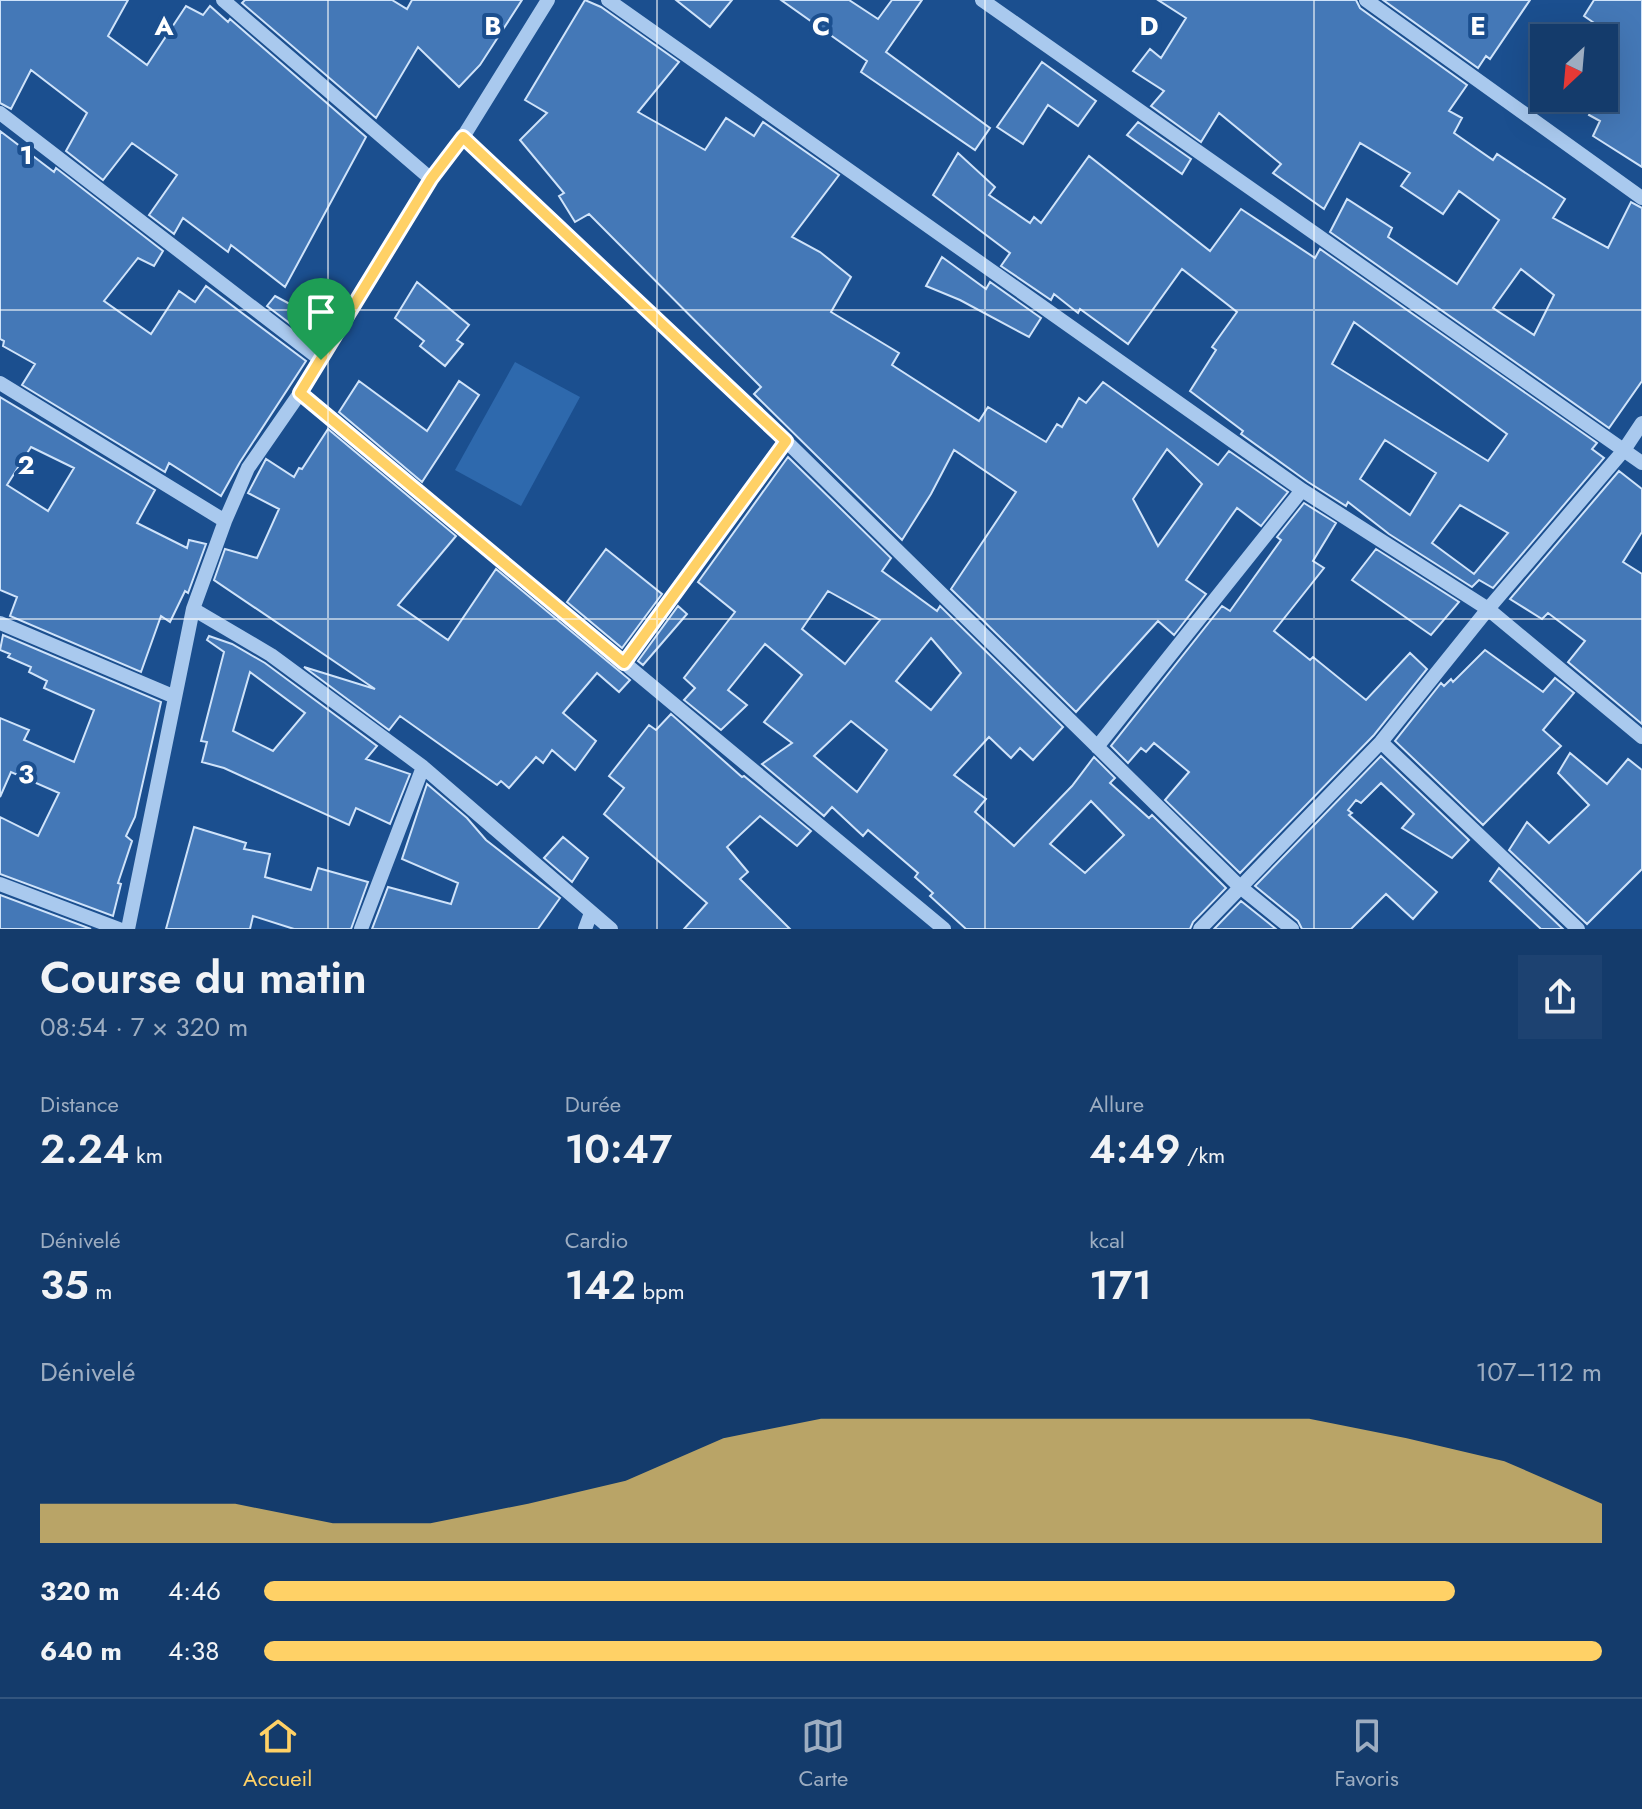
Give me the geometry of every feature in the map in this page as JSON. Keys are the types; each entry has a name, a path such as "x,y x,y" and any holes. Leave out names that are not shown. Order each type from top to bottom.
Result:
{"street":[{"path":"223,0 431,179"},
{"path":"128,929 193,609 248,468 300,393 431,179 463,137 548,0"},
{"path":"608,0 1302,490 1488,609 1642,737"},
{"path":"982,0 1642,463"},
{"path":"1366,0 1642,198"},
{"path":"0,113 321,360"},
{"path":"463,137 786,441 1239,886 1292,929"},
{"path":"0,383 225,521"},
{"path":"300,393 944,929"},
{"path":"1200,929 1381,742 1488,609 1624,450 1642,423"},
{"path":"624,663 786,441"},
{"path":"1097,747 1302,490"},
{"path":"193,609 271,655 423,767 611,929"},
{"path":"0,623 175,697"},
{"path":"1381,742 1578,929"},
{"path":"361,929 423,767"},
{"path":"0,884 119,929"},
{"path":"585,929 591,913"}],"shaded area":[{"path":"515,362 580,397 521,506 455,470"}],"building":[{"path":"0,0 128,0 108,36 147,65 186,6 203,15 210,6 228,22 230,19 366,137 285,287 231,245 228,252 183,218 174,234 149,215 177,175 132,143 103,180 66,151 87,113 31,70 11,109 0,103"},
{"path":"245,0 392,0 407,9 412,0 522,0 480,65 459,87 418,47 376,118 242,3"},
{"path":"585,0 601,7 679,62 638,112 705,150 726,118 754,136 763,122 839,175 792,237 820,252 851,277 831,312 899,353 892,365 979,421 988,407 1046,442 1057,424 1062,427 1079,398 1086,403 1103,382 1218,465 1229,451 1288,492 1261,526 1237,508 1186,580 1206,594 1174,635 1158,621 1076,712 951,589 1016,492 954,450 902,540 754,394 761,387 589,214 575,222 559,196 564,193 520,140 547,113 525,100","holes":["1167,449 1202,484 1158,546 1133,499"]},
{"path":"676,0 732,0 710,27"},
{"path":"781,0 849,0 878,19 892,0 922,0 886,52 990,128 975,150 861,72 867,61"},
{"path":"1158,0 1356,0 1360,8 1467,85 1449,111 1462,118 1454,133 1493,160 1497,154 1565,199 1553,218 1608,248 1631,202 1642,208 1642,381 1609,428 1330,232 1347,199 1392,228 1388,237 1457,284 1499,220 1459,191 1443,214 1401,186 1410,173 1360,143 1324,209 1273,173 1281,164 1219,113 1201,142 1151,106 1164,91 1133,71 1150,49 1161,58 1186,18","holes":["1521,269 1554,295 1534,335 1493,308"]},
{"path":"1383,0 1530,0 1490,59 1486,56 1478,68"},
{"path":"1594,0 1642,0 1642,167 1593,136 1600,121 1589,115 1591,112 1618,112 1618,24 1596,24 1584,16"},
{"path":"1042,62 1096,101 1078,126 1048,105 1023,144 997,127"},
{"path":"1138,122 1191,159 1182,174 1127,135"},
{"path":"0,131 54,172 56,168 163,251 154,266 138,258 104,301 151,334 179,291 195,302 206,286 306,361 221,496 169,463 165,472 22,385 35,364 3,346 4,341 0,339"},
{"path":"958,153 995,187 989,195 1030,223 1034,217 1041,223 1089,156 1210,251 1241,209 1315,258 1320,249 1597,443 1592,449 1604,458 1493,588 1479,580 1472,587 1389,534 1348,502 1346,506 1308,482 1241,434 1243,431 1190,391 1216,350 1212,347 1237,312 1182,269 1128,344 1080,309 1078,313 1054,294 1051,300 1001,266 1010,253 933,195","holes":["1354,322 1507,434 1488,461 1332,364","1385,440 1436,473 1410,515 1360,479","1460,505 1508,533 1474,574 1432,543"]},
{"path":"942,257 986,289 990,282 1041,318 1029,337 960,300 926,286"},
{"path":"417,282 469,325 457,340 463,344 445,366 420,346 424,341 395,318"},
{"path":"275,296 303,311 292,325 267,306"},
{"path":"359,381 427,431 459,381 479,395 422,482 339,412"},
{"path":"0,397 155,490 137,523 187,548 189,540 206,544 188,593 185,591 170,622 161,616 141,672 10,616 17,597 0,590","holes":["31,447 74,468 48,511 7,485"]},
{"path":"328,429 456,536 398,605 448,640 496,569 630,680 619,692 597,673 563,713 596,741 575,770 552,750 543,763 536,757 509,788 501,781 497,785 400,716 389,730 304,667 375,689 214,580 225,549 257,558 279,509 248,493 266,459 294,477"},
{"path":"788,457 891,558 882,571 937,611 940,606 1063,727 1033,760 1020,748 1011,758 989,737 954,775 986,799 975,812 1014,846 1072,786 1094,757 1115,778 1110,783 1149,818 1152,815 1226,888 1190,929 966,929 930,896 933,893 915,877 918,873 868,830 863,836 832,807 824,816 762,764 792,743 764,722 802,675 765,644 728,690 747,705 721,730 684,700 695,688 684,678 735,612 698,582","holes":["828,591 880,620 845,664 802,629","931,638 961,673 931,710 896,681","851,721 887,750 857,792 814,756","1091,801 1124,835 1085,873 1050,844"]},
{"path":"1619,471 1642,489 1642,532 1623,562 1642,574 1642,724 1568,662 1585,641 1548,613 1542,619 1510,599"},
{"path":"1304,503 1336,523 1313,561 1324,568 1274,631 1310,660 1313,657 1366,700 1410,653 1427,669 1374,735 1240,873 1165,800 1189,772 1154,743 1146,752 1141,748 1128,763 1111,746 1222,606 1230,611 1281,540 1277,537"},
{"path":"606,549 662,594 622,648 567,602"},
{"path":"1376,549 1459,602 1431,635 1352,580"},
{"path":"678,606 687,614 643,665 638,661"},
{"path":"3,635 161,702 135,817 126,836 132,841 118,883 121,884 113,916 0,874 0,817 38,836 59,793 11,772 0,797 0,718 29,730 24,740 74,762 94,710 44,688 47,681 29,672 31,667 0,650"},
{"path":"209,636 232,644 265,663 377,746 366,759 410,774 390,824 356,808 349,825 224,768 202,762 207,742 201,741 224,652 207,640","holes":["250,672 305,713 273,751 233,731"]},
{"path":"1485,650 1543,692 1555,678 1574,693 1543,730 1561,746 1483,825 1395,741 1441,683 1444,686 1451,679 1453,682"},
{"path":"671,714 742,777 811,831 797,846 760,816 727,847 748,872 740,879 790,929 684,929 707,903 604,814 624,788 609,776 649,725 656,730"},
{"path":"1570,753 1607,784 1628,759 1642,770 1642,869 1587,924 1509,850 1527,822 1549,843 1589,805 1558,773"},
{"path":"1381,756 1469,840 1452,858 1402,828 1414,814 1381,783 1361,803 1356,800 1348,810 1352,813 1349,815 1437,892 1413,919 1386,894 1351,929 1302,929 1298,921 1255,886"},
{"path":"427,784 467,818 486,840 560,898 538,929 372,929 388,887 451,904 458,883 402,859"},
{"path":"194,827 246,843 244,849 270,854 265,877 311,890 318,868 368,882 351,929 294,929 253,916 250,929 166,929"},
{"path":"563,837 588,858 572,882 544,858"},
{"path":"1499,868 1563,929 1541,929 1490,881"},
{"path":"0,895 91,929 0,929"},
{"path":"1241,901 1276,929 1214,929"}],"route":[{"path":"463,137 786,441 624,663 300,393 321,360 431,179 463,137"}]}
